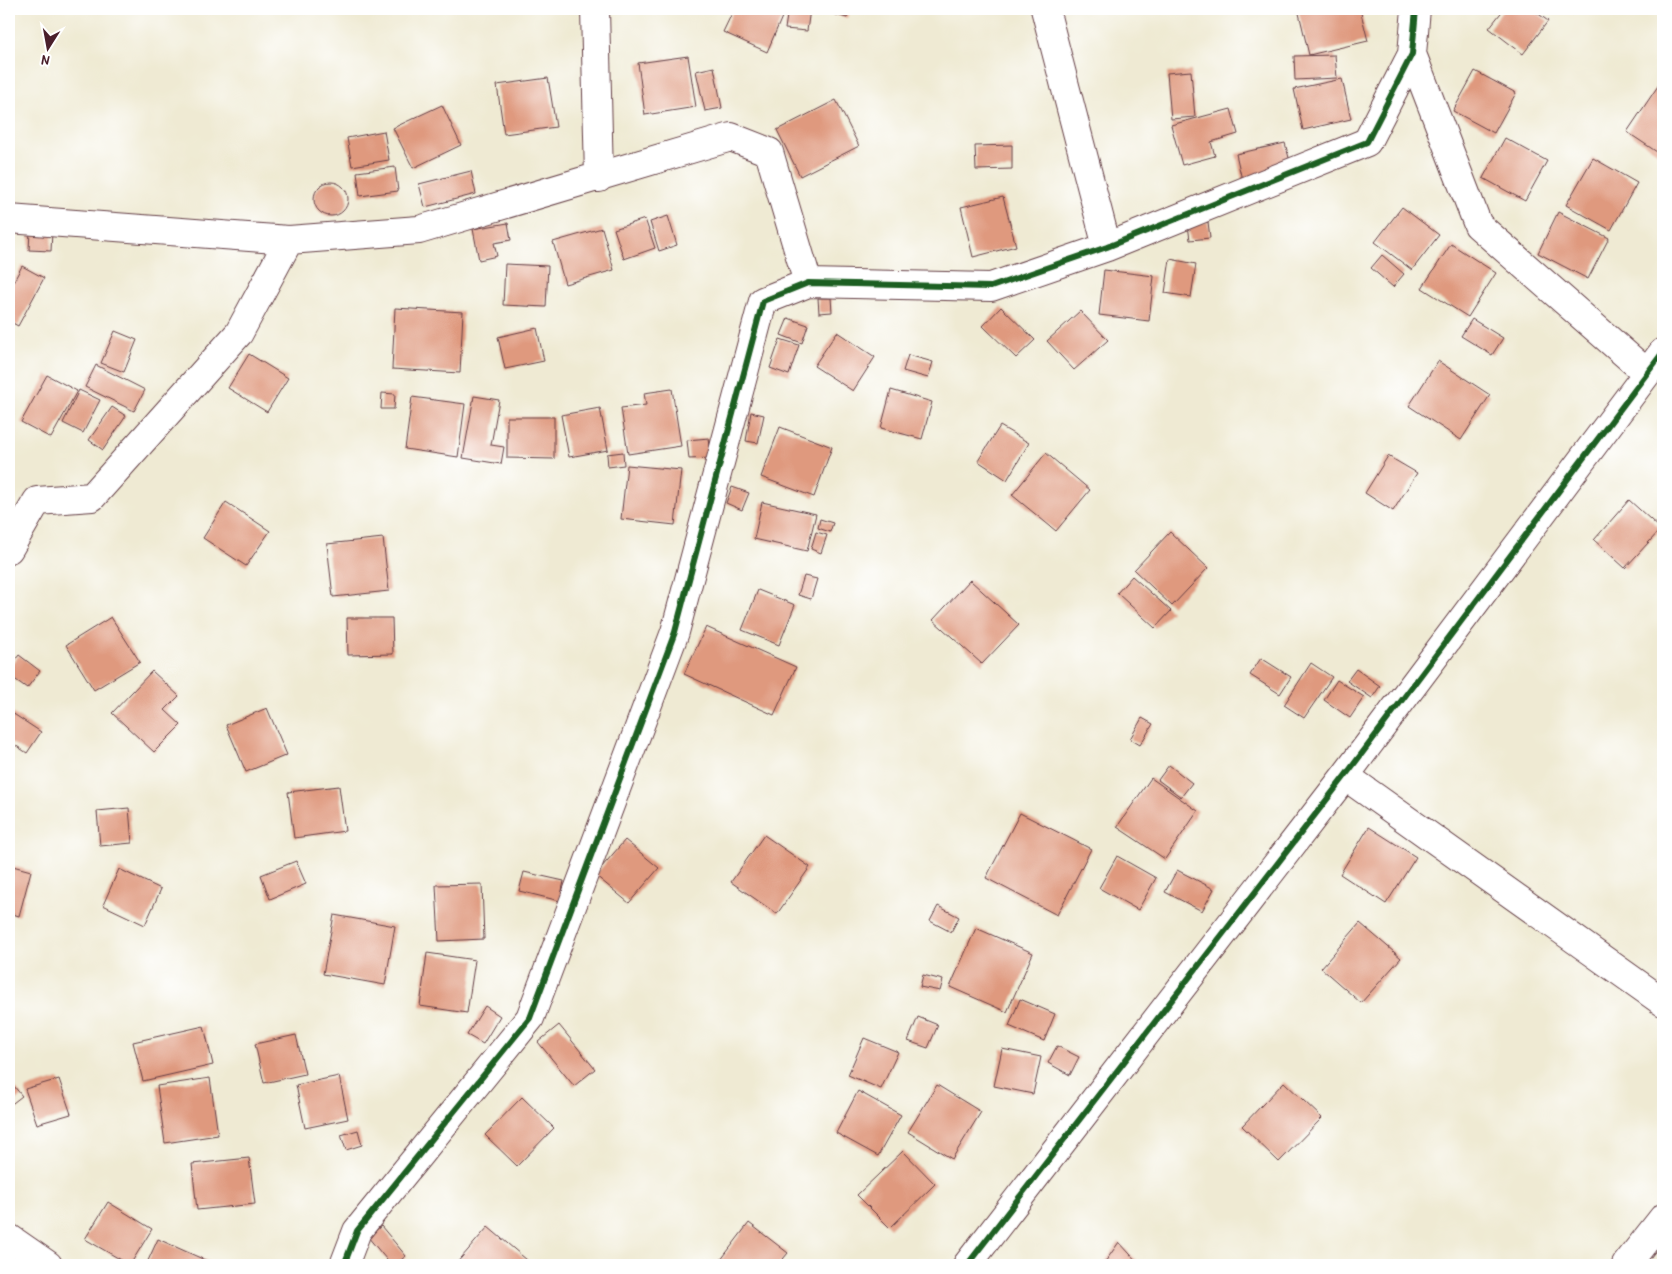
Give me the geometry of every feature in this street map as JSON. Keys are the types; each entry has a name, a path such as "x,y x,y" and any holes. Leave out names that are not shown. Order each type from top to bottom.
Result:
{"street":[{"path":"595,9 599,178"},
{"path":"1045,9 1107,247"},
{"path":"344,1265 357,1231 530,1018 675,632 764,301 808,283 991,287 1107,247 1367,142 1412,54 1416,9"},
{"path":"967,1265 1345,776 1655,362 1478,224 1412,54"},
{"path":"9,219 289,240 419,230 731,138 769,152 808,283"},
{"path":"9,549 37,501 92,497 239,333 289,240"},
{"path":"1345,776 1663,1002"},
{"path":"1626,1265 1663,1218"},
{"path":"9,1238 48,1265"}],"building":[{"path":"734,9 785,10 767,52 723,32"},
{"path":"788,9 810,9 807,31 785,29"},
{"path":"816,9 850,9 847,18"},
{"path":"1298,9 1360,9 1368,41 1309,55"},
{"path":"1504,9 1532,9 1548,21 1523,54 1489,28"},
{"path":"1335,55 1337,78 1295,80 1294,56"},
{"path":"688,56 696,107 645,115 638,63"},
{"path":"714,67 722,108 705,111 696,71"},
{"path":"1191,71 1195,117 1171,119 1167,73"},
{"path":"1475,71 1516,93 1494,133 1453,111"},
{"path":"548,78 556,127 504,134 497,85"},
{"path":"1342,79 1351,119 1303,130 1294,89"},
{"path":"1660,83 1663,85 1663,156 1627,132"},
{"path":"836,100 859,146 800,176 777,130"},
{"path":"442,105 461,145 413,168 393,128"},
{"path":"1231,109 1238,134 1211,142 1215,156 1182,165 1171,125"},
{"path":"384,131 389,160 352,166 347,138"},
{"path":"1505,138 1547,161 1525,201 1483,178"},
{"path":"1285,143 1292,169 1242,180 1236,154"},
{"path":"1012,145 1012,169 976,170 975,146"},
{"path":"1593,158 1637,183 1611,230 1566,205"},
{"path":"395,167 398,191 360,196 357,172"},
{"path":"471,171 476,194 425,207 419,184"},
{"path":"331,182 343,187 348,199 343,211 331,216 319,211 314,199 319,187"},
{"path":"1003,197 1016,246 973,257 961,207"},
{"path":"1402,207 1439,235 1412,270 1375,242"},
{"path":"1558,212 1609,238 1588,279 1538,253"},
{"path":"668,216 677,245 659,251 650,222"},
{"path":"645,219 655,248 624,259 614,229"},
{"path":"1208,222 1210,238 1190,240 1188,225"},
{"path":"508,223 511,240 494,243 497,256 479,260 473,229"},
{"path":"602,228 614,270 565,284 553,242"},
{"path":"30,231 52,232 51,251 29,250"},
{"path":"1451,244 1496,273 1468,317 1422,288"},
{"path":"1382,255 1404,274 1393,287 1371,268"},
{"path":"1170,259 1196,264 1191,297 1165,293"},
{"path":"505,264 548,266 546,307 503,305"},
{"path":"22,266 44,278 18,326 9,321 9,290"},
{"path":"1104,270 1154,276 1149,321 1099,315"},
{"path":"818,298 831,298 832,312 819,313"},
{"path":"1001,307 1035,340 1016,358 983,326"},
{"path":"395,308 463,312 460,373 392,369"},
{"path":"1080,311 1108,340 1074,370 1047,341"},
{"path":"788,318 808,325 802,343 781,335"},
{"path":"1472,319 1503,338 1492,355 1461,336"},
{"path":"537,328 544,361 505,369 498,337"},
{"path":"115,331 137,340 124,372 101,363"},
{"path":"837,332 875,357 853,391 814,366"},
{"path":"780,339 799,345 789,375 770,368"},
{"path":"249,354 288,378 267,412 228,388"},
{"path":"908,355 933,362 928,378 903,371"},
{"path":"1438,361 1490,395 1461,440 1409,406"},
{"path":"96,365 145,390 134,411 85,387"},
{"path":"47,375 77,391 51,438 21,422"},
{"path":"672,389 681,446 628,454 621,408 646,405 644,393"},
{"path":"79,390 100,400 83,433 63,423"},
{"path":"891,390 932,402 922,439 881,428"},
{"path":"382,393 395,394 394,409 381,409"},
{"path":"474,396 499,400 491,445 504,447 501,464 463,458"},
{"path":"412,397 465,404 458,457 405,449"},
{"path":"112,407 126,416 103,450 89,440"},
{"path":"600,408 608,450 569,457 561,415"},
{"path":"751,412 764,415 758,443 746,441"},
{"path":"507,417 554,417 554,459 507,458"},
{"path":"1000,426 1029,443 1007,480 978,461"},
{"path":"780,427 832,447 814,497 761,477"},
{"path":"709,438 711,458 689,459 687,440"},
{"path":"623,452 624,465 608,467 607,454"},
{"path":"1046,453 1090,490 1056,531 1012,495"},
{"path":"1388,456 1417,473 1393,511 1365,493"},
{"path":"627,465 681,470 675,525 621,519"},
{"path":"732,487 749,493 742,510 726,503"},
{"path":"1629,500 1661,529 1625,568 1594,540"},
{"path":"226,502 270,531 246,566 203,538"},
{"path":"762,502 816,514 807,551 754,539"},
{"path":"820,519 833,523 830,532 818,528"},
{"path":"816,532 827,535 821,553 811,549"},
{"path":"1170,532 1208,568 1172,606 1134,570"},
{"path":"383,538 389,591 333,597 327,544"},
{"path":"804,576 817,579 811,599 798,595"},
{"path":"1132,576 1171,611 1155,628 1117,593"},
{"path":"970,580 1019,625 982,664 933,620"},
{"path":"758,590 795,605 779,645 742,630"},
{"path":"111,617 140,662 94,690 66,645"},
{"path":"347,618 392,618 393,654 348,655"},
{"path":"706,627 796,667 774,715 684,674"},
{"path":"19,655 40,671 27,688 9,675 9,668"},
{"path":"1261,658 1291,677 1280,694 1250,675"},
{"path":"1311,663 1332,677 1304,718 1284,705"},
{"path":"1356,669 1380,686 1372,698 1347,681"},
{"path":"152,671 179,696 165,710 181,725 154,752 112,713"},
{"path":"1337,680 1364,697 1350,718 1324,700"},
{"path":"267,708 287,755 246,772 226,725"},
{"path":"9,711 41,732 27,753 9,741"},
{"path":"1142,718 1153,724 1140,745 1130,739"},
{"path":"1169,765 1192,783 1181,797 1158,780"},
{"path":"1151,778 1198,811 1165,859 1117,827"},
{"path":"339,786 345,831 294,838 288,792"},
{"path":"129,808 132,843 100,846 97,811"},
{"path":"1020,813 1091,849 1057,915 986,878"},
{"path":"1369,827 1416,857 1386,904 1340,874"},
{"path":"764,835 810,867 777,914 731,882"},
{"path":"625,840 659,868 629,903 595,875"},
{"path":"1117,856 1156,878 1138,910 1099,888"},
{"path":"296,861 306,884 270,899 261,875"},
{"path":"9,865 31,871 19,916 9,913"},
{"path":"119,869 161,889 145,925 103,905"},
{"path":"1177,870 1214,889 1202,911 1165,892"},
{"path":"524,872 564,881 560,901 519,891"},
{"path":"482,884 484,939 439,941 436,885"},
{"path":"938,906 959,917 951,932 930,921"},
{"path":"334,915 395,926 385,985 323,974"},
{"path":"1360,923 1401,958 1361,1003 1321,968"},
{"path":"976,928 1033,953 1007,1012 950,987"},
{"path":"427,953 475,960 467,1013 420,1006"},
{"path":"923,975 943,980 940,991 920,987"},
{"path":"1020,999 1055,1014 1044,1041 1009,1026"},
{"path":"485,1006 500,1016 483,1044 467,1035"},
{"path":"918,1017 938,1025 928,1048 908,1041"},
{"path":"559,1025 595,1069 574,1086 538,1042"},
{"path":"204,1026 213,1065 143,1081 133,1042"},
{"path":"296,1035 305,1074 264,1083 255,1044"},
{"path":"864,1038 898,1052 881,1089 848,1075"},
{"path":"1057,1046 1079,1057 1070,1075 1048,1063"},
{"path":"1002,1049 1041,1057 1033,1094 994,1086"},
{"path":"339,1076 348,1119 305,1128 296,1085"},
{"path":"210,1078 218,1135 165,1143 157,1086"},
{"path":"59,1079 71,1114 37,1124 25,1089"},
{"path":"9,1080 22,1096 9,1106"},
{"path":"1284,1082 1322,1118 1279,1162 1242,1126"},
{"path":"937,1085 981,1112 952,1159 908,1132"},
{"path":"858,1091 901,1115 878,1156 836,1133"},
{"path":"522,1097 554,1128 517,1166 485,1135"},
{"path":"358,1130 362,1145 346,1150 341,1135"},
{"path":"903,1151 935,1184 890,1228 857,1195"},
{"path":"249,1158 255,1204 197,1210 192,1164"},
{"path":"108,1202 152,1229 130,1265 85,1239"},
{"path":"749,1223 788,1253 778,1265 717,1265"},
{"path":"381,1226 406,1256 394,1265 391,1265 368,1237"},
{"path":"488,1227 527,1260 522,1265 455,1265"},
{"path":"158,1239 216,1265 146,1265"},
{"path":"1119,1242 1140,1265 1103,1265"}],"cycle path":[{"path":"344,1265 357,1231 530,1018 675,632 763,301 808,283 991,287 1107,247 1367,142 1412,54 1416,9"},
{"path":"967,1265 1345,776 1663,352"}]}
